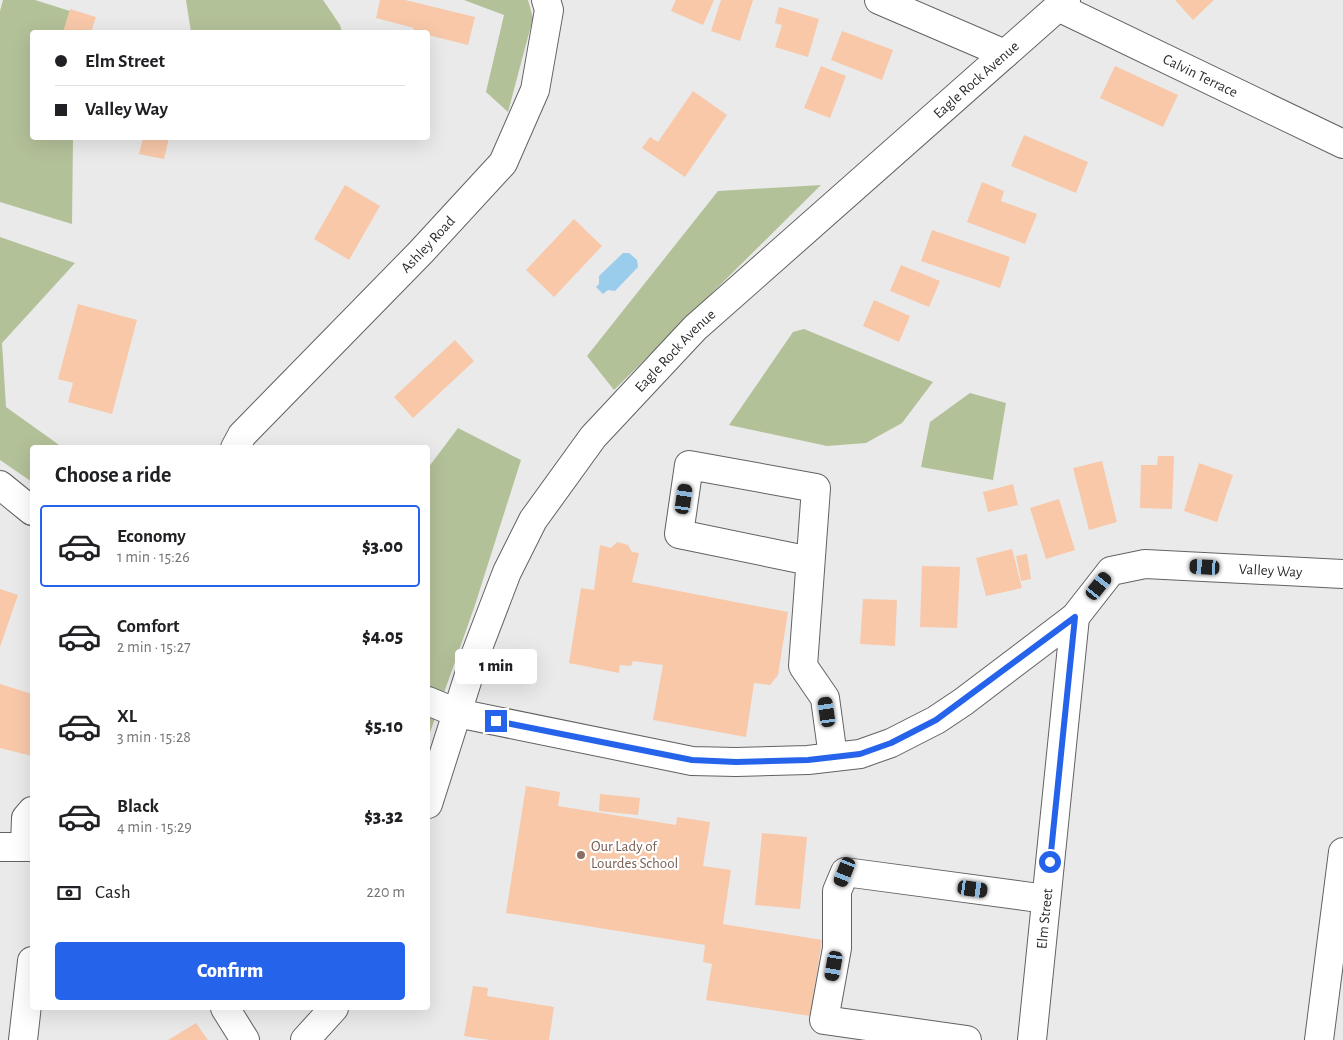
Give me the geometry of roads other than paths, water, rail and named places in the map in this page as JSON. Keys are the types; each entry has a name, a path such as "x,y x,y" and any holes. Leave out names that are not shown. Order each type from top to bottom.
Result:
{"street":[{"name":"Ashley Road","path":"237,445 242,435 421,252 503,163 535,90 549,10 546,0"},
{"path":"879,0 1005,54"},
{"name":"Eagle Rock Avenue","path":"430,798 476,653 507,572 533,520 593,437 695,328 1062,4"},
{"name":"Calvin Terrace","path":"1062,4 1343,144"},
{"path":"810,561 679,534 689,465 816,488 802,666 825,698 833,757"},
{"path":"0,485 30,509"},
{"name":"Valley Way","path":"430,702 457,713 692,760 736,762 860,754 891,743 936,720 1075,617 1112,571 1145,564 1343,574"},
{"name":"Elm Street","path":"1032,1040 1075,617"},
{"path":"19,847 26,818 30,813"},
{"path":"1319,1040 1343,852"},
{"path":"968,1040 824,1020 837,948 837,891 845,872 1046,899"},
{"path":"24,1040 30,981"},
{"path":"313,1037 332,1010"}],"water":[{"path":"623,253 629,253 637,260 638,267 615,291 608,290 603,294 596,287 599,284 599,276"}],"place":[{"name":"Our Lady of Lourdes School","path":"581,855"}]}
